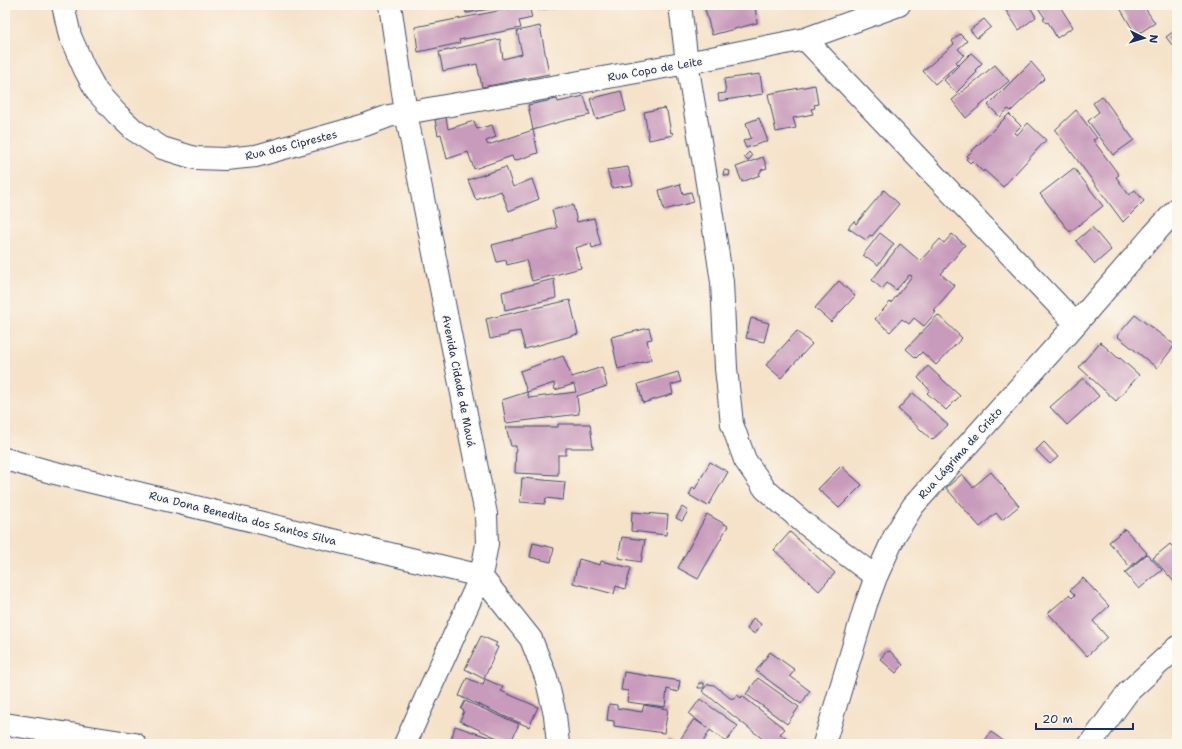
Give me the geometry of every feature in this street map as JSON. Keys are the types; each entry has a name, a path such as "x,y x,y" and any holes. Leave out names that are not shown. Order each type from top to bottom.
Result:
{"street":[{"name":"Rua dos Ciprestes","path":"63,5 70,36 84,70 97,92 134,130 162,148 196,158 226,159 256,156 359,127 389,116 406,113"},
{"name":"Avenida Cidade de Mauá","path":"390,5 406,113 486,514 486,544 481,576 405,744"},
{"path":"680,5 686,63 707,183 722,282 726,368 732,424 745,460 765,489 804,523 876,577"},
{"name":"Rua Copo de Leite","path":"406,113 686,63 805,39 899,5"},
{"path":"805,39 1076,324"},
{"name":"Rua Lágrima de Cristo","path":"824,744 866,604 876,577 896,535 913,506 1177,209"},
{"name":"Rua Dona Benedita dos Santos Silva","path":"5,459 52,472 481,576"},
{"path":"481,576 531,639 546,677 554,708 558,744"},
{"path":"1090,744 1128,692 1177,647"},
{"path":"5,724 136,744"}],"building":[{"path":"465,5 508,5 508,6 466,13"},
{"path":"529,5 532,18 519,21 521,28 459,40 460,43 418,52 415,27"},
{"path":"537,5 568,5 568,6 538,10"},
{"path":"704,5 755,5 757,23 712,35"},
{"path":"1029,5 1036,17 1019,30 1003,6"},
{"path":"1036,5 1059,5 1073,27 1057,38 1048,22 1046,23 1043,19 1045,18"},
{"path":"1126,5 1150,5 1145,8 1155,23 1136,35 1120,8"},
{"path":"984,19 991,27 977,38 970,30"},
{"path":"540,26 549,74 482,87 477,64 443,71 439,52 500,39 503,59 522,54 517,31"},
{"path":"1177,29 1177,43 1173,46 1166,37"},
{"path":"960,34 967,41 958,49 964,55 956,62 958,64 935,84 923,71 954,44 952,41"},
{"path":"971,53 982,63 975,70 977,72 956,93 944,80"},
{"path":"1031,62 1045,78 1011,111 1008,109 1000,117 988,105"},
{"path":"995,65 1009,81 966,118 952,100"},
{"path":"760,74 763,94 719,101 718,94 726,93 724,79"},
{"path":"815,85 818,104 814,105 815,108 811,109 813,114 793,118 796,128 776,132 768,94"},
{"path":"621,91 626,111 596,119 590,99"},
{"path":"584,96 590,115 533,130 528,105 557,99 558,102"},
{"path":"1102,96 1134,140 1113,155 1088,121 1099,112 1093,103"},
{"path":"664,108 667,111 671,133 672,132 673,135 649,140 644,112"},
{"path":"1076,110 1097,138 1093,140 1119,175 1116,177 1129,195 1135,190 1144,201 1123,222 1055,130"},
{"path":"1009,114 1021,126 1014,133 1017,135 1028,123 1046,140 1003,187 984,170 983,172 972,161 970,163 966,159 968,157 967,156"},
{"path":"446,117 448,129 474,121 477,129 492,125 496,137 486,141 488,145 533,130 538,153 514,161 512,156 474,169 468,152 447,159 441,134 438,135 435,120"},
{"path":"759,118 768,141 746,148 743,141 751,138 746,123"},
{"path":"749,152 752,156 748,161 744,157"},
{"path":"763,157 767,168 761,170 759,173 760,175 742,182 736,167"},
{"path":"506,167 513,187 532,179 539,199 509,211 501,191 476,200 468,180"},
{"path":"628,167 633,185 612,188 607,170"},
{"path":"1074,168 1103,206 1070,232 1040,194"},
{"path":"724,170 730,171 729,176 723,175"},
{"path":"680,184 683,194 691,192 694,202 664,210 659,190"},
{"path":"884,190 899,204 872,236 870,235 866,240 848,228 854,221 856,224"},
{"path":"573,205 577,222 594,218 601,245 592,248 591,243 575,248 581,268 532,281 526,260 507,265 506,260 497,262 492,245 557,228 552,210"},
{"path":"1092,227 1111,250 1095,264 1076,241"},
{"path":"880,233 894,244 878,265 863,255"},
{"path":"952,234 965,245 941,274 955,286 934,310 936,312 924,326 914,318 909,324 902,319 890,332 875,319 890,302 891,303 912,276 909,275 896,290 887,283 882,289 872,280 900,244 920,261 940,239 944,243"},
{"path":"554,279 556,298 505,310 502,292"},
{"path":"839,281 855,296 831,322 815,308"},
{"path":"570,300 578,334 525,349 520,331 490,339 486,319"},
{"path":"938,315 962,338 936,365 922,352 916,358 906,349"},
{"path":"1135,315 1175,345 1157,368 1117,336"},
{"path":"751,318 769,323 764,342 746,338"},
{"path":"649,328 652,339 647,340 651,360 618,369 611,337"},
{"path":"797,331 812,344 781,378 766,365"},
{"path":"1100,342 1139,375 1116,401 1079,367"},
{"path":"563,356 572,377 602,367 607,386 577,396 579,414 506,423 502,400 527,392 520,371","holes":["554,383 555,390 574,384 576,392 529,398 527,392"]},
{"path":"928,366 960,396 946,410 927,393 930,390 918,378"},
{"path":"678,372 681,382 671,385 673,394 643,403 638,384"},
{"path":"1083,378 1099,396 1067,425 1050,407"},
{"path":"913,393 948,425 932,440 898,409"},
{"path":"558,424 590,424 593,448 566,448 566,455 558,455 558,475 515,473 516,446 511,446 506,427 558,427"},
{"path":"1044,442 1058,457 1050,464 1036,450"},
{"path":"710,462 728,472 708,506 689,495 693,487 695,489"},
{"path":"841,466 862,485 839,508 818,489"},
{"path":"991,472 1019,506 1002,520 996,513 980,527 946,488 962,474 973,487"},
{"path":"522,478 565,482 563,500 546,498 545,504 520,502"},
{"path":"682,507 688,511 682,521 676,518"},
{"path":"632,512 668,515 666,535 631,531"},
{"path":"707,514 728,526 698,579 678,568"},
{"path":"1125,529 1147,553 1130,567 1109,542"},
{"path":"790,532 835,573 819,591 774,550"},
{"path":"622,537 645,540 641,562 618,558"},
{"path":"533,543 554,548 551,562 530,557"},
{"path":"1170,544 1177,552 1177,585 1153,558"},
{"path":"1147,554 1162,570 1139,589 1125,573"},
{"path":"579,559 600,565 601,561 631,568 625,589 616,586 614,594 573,583"},
{"path":"1083,578 1109,606 1093,621 1107,637 1087,656 1048,613 1069,595 1072,598 1075,595 1070,590"},
{"path":"753,618 761,624 755,634 747,629"},
{"path":"481,636 497,643 495,646 498,647 484,679 465,669"},
{"path":"887,651 890,651 903,665 896,673 880,659"},
{"path":"770,652 795,670 790,676 810,691 801,704 756,671"},
{"path":"624,672 680,681 678,692 667,689 665,707 627,702 628,691 621,690"},
{"path":"467,678 483,685 485,679 503,687 501,691 538,707 529,727 459,696"},
{"path":"758,678 799,707 787,724 746,694"},
{"path":"699,683 704,683 704,688 698,688"},
{"path":"708,684 714,685 730,698 735,699 737,695 741,698 742,696 785,729 780,734 793,744 769,744 702,691"},
{"path":"700,699 738,726 726,742 710,730 702,744 677,744 694,719 707,728 689,714"},
{"path":"465,701 519,724 510,744 460,721 464,711 461,709"},
{"path":"609,704 617,705 617,708 642,712 644,705 668,709 664,733 614,726 614,721 607,720"},
{"path":"455,726 509,744 450,744"},
{"path":"991,732 1008,744 982,744"},
{"path":"669,738 677,744 666,744"}]}
